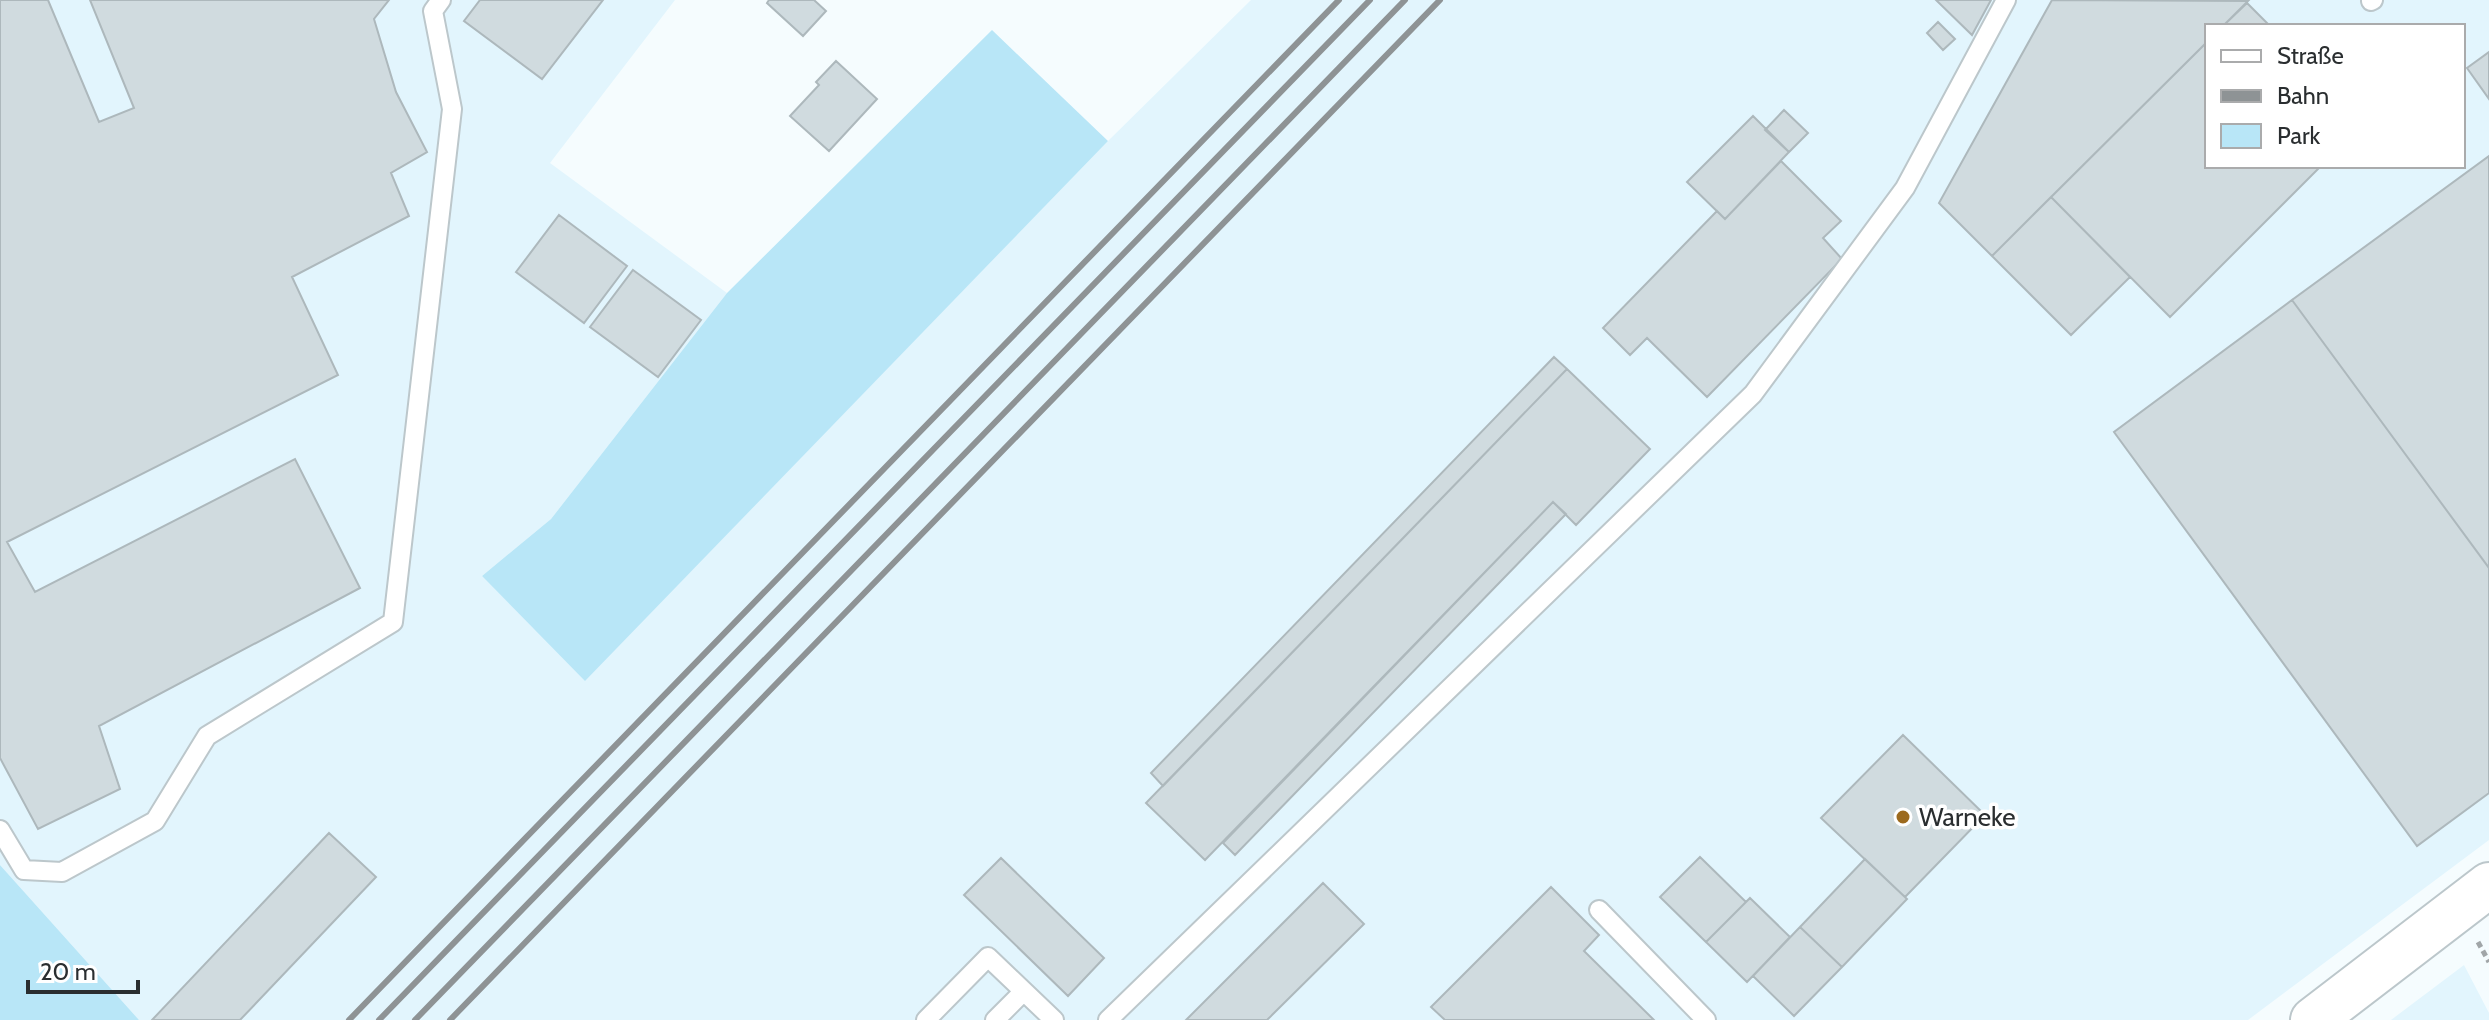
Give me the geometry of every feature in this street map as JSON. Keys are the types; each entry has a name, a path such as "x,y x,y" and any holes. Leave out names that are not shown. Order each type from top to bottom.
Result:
{"main road":[{"path":"2313,1020 2489,885"}],"lane":[{"path":"0,830 24,870 62,872 155,821 207,736 393,622 452,109 433,11 441,0"},
{"path":"1108,1020 1753,394 1905,188 2006,0"},
{"path":"1599,910 1706,1020"},
{"path":"926,1020 988,957 1054,1020"},
{"path":"995,1020 1023,992"}],"path":[{"path":"2480,946 2489,962"}],"shaded area":[{"path":"0,0 675,0 550,163 727,293 551,519 482,576 585,680 1108,141 1251,0 2489,0 2489,840 2248,1020 139,1020 0,865"},
{"path":"2464,965 2489,1013 2489,1020 2391,1020"}],"green space":[{"path":"992,30 1108,141 585,681 482,576 551,519 727,293"},
{"path":"0,865 139,1020 0,1020"}],"building":[{"path":"0,0 48,0 99,122 134,108 90,0 389,0 374,19 396,92 427,152 391,173 409,216 292,277 338,375 7,542 35,592 295,459 360,588 99,726 120,789 38,829 0,758"},
{"path":"480,0 603,0 542,79 464,21"},
{"path":"769,0 814,0 826,11 803,36 767,3"},
{"path":"1936,0 1991,0 1972,35"},
{"path":"2052,0 2248,1 2225,24 2205,24 2205,44 1992,256 1939,203"},
{"path":"2247,3 2268,24 2225,24"},
{"path":"1938,22 1955,39 1943,50 1927,33"},
{"path":"2205,44 2205,168 2319,168 2170,317 2051,197"},
{"path":"2489,52 2489,99 2467,68"},
{"path":"836,61 877,99 829,151 790,116"},
{"path":"1784,110 1808,133 1789,152 1765,130"},
{"path":"1753,116 1789,152 1725,219 1687,182"},
{"path":"2489,156 2489,568 2292,300"},
{"path":"1781,161 1841,221 1823,238 1842,259 1707,397 1647,338 1630,355 1603,328 1717,211 1725,219"},
{"path":"2051,197 2130,277 2071,335 1992,256"},
{"path":"559,215 627,266 584,323 516,272"},
{"path":"633,270 701,320 658,377 590,327"},
{"path":"2292,300 2489,568 2489,793 2417,846 2114,432"},
{"path":"1554,357 1567,369 1163,786 1151,773"},
{"path":"1567,369 1650,449 1576,525 1553,502 1205,860 1146,803"},
{"path":"1553,502 1566,514 1235,855 1223,843"},
{"name":"Warneke","path":"1903,735 1985,815 1905,897 1821,818"},
{"path":"329,833 376,877 240,1020 152,1020"},
{"path":"1700,857 1746,902 1706,942 1660,897"},
{"path":"1001,858 1104,958 1068,996 964,895"},
{"path":"1865,859 1907,899 1842,967 1800,927"},
{"path":"1323,883 1364,924 1267,1020 1186,1020"},
{"path":"1551,887 1599,935 1584,951 1654,1020 1445,1020 1431,1007"},
{"path":"1750,898 1790,937 1747,982 1706,942"},
{"path":"1800,927 1842,967 1794,1016 1753,976"}],"railway":[{"path":"349,1020 1339,0"},
{"path":"379,1020 1370,0"},
{"path":"415,1020 1405,0"},
{"path":"450,1020 1440,0"}],"place":[{"name":"Warneke","path":"1903,817"}]}
